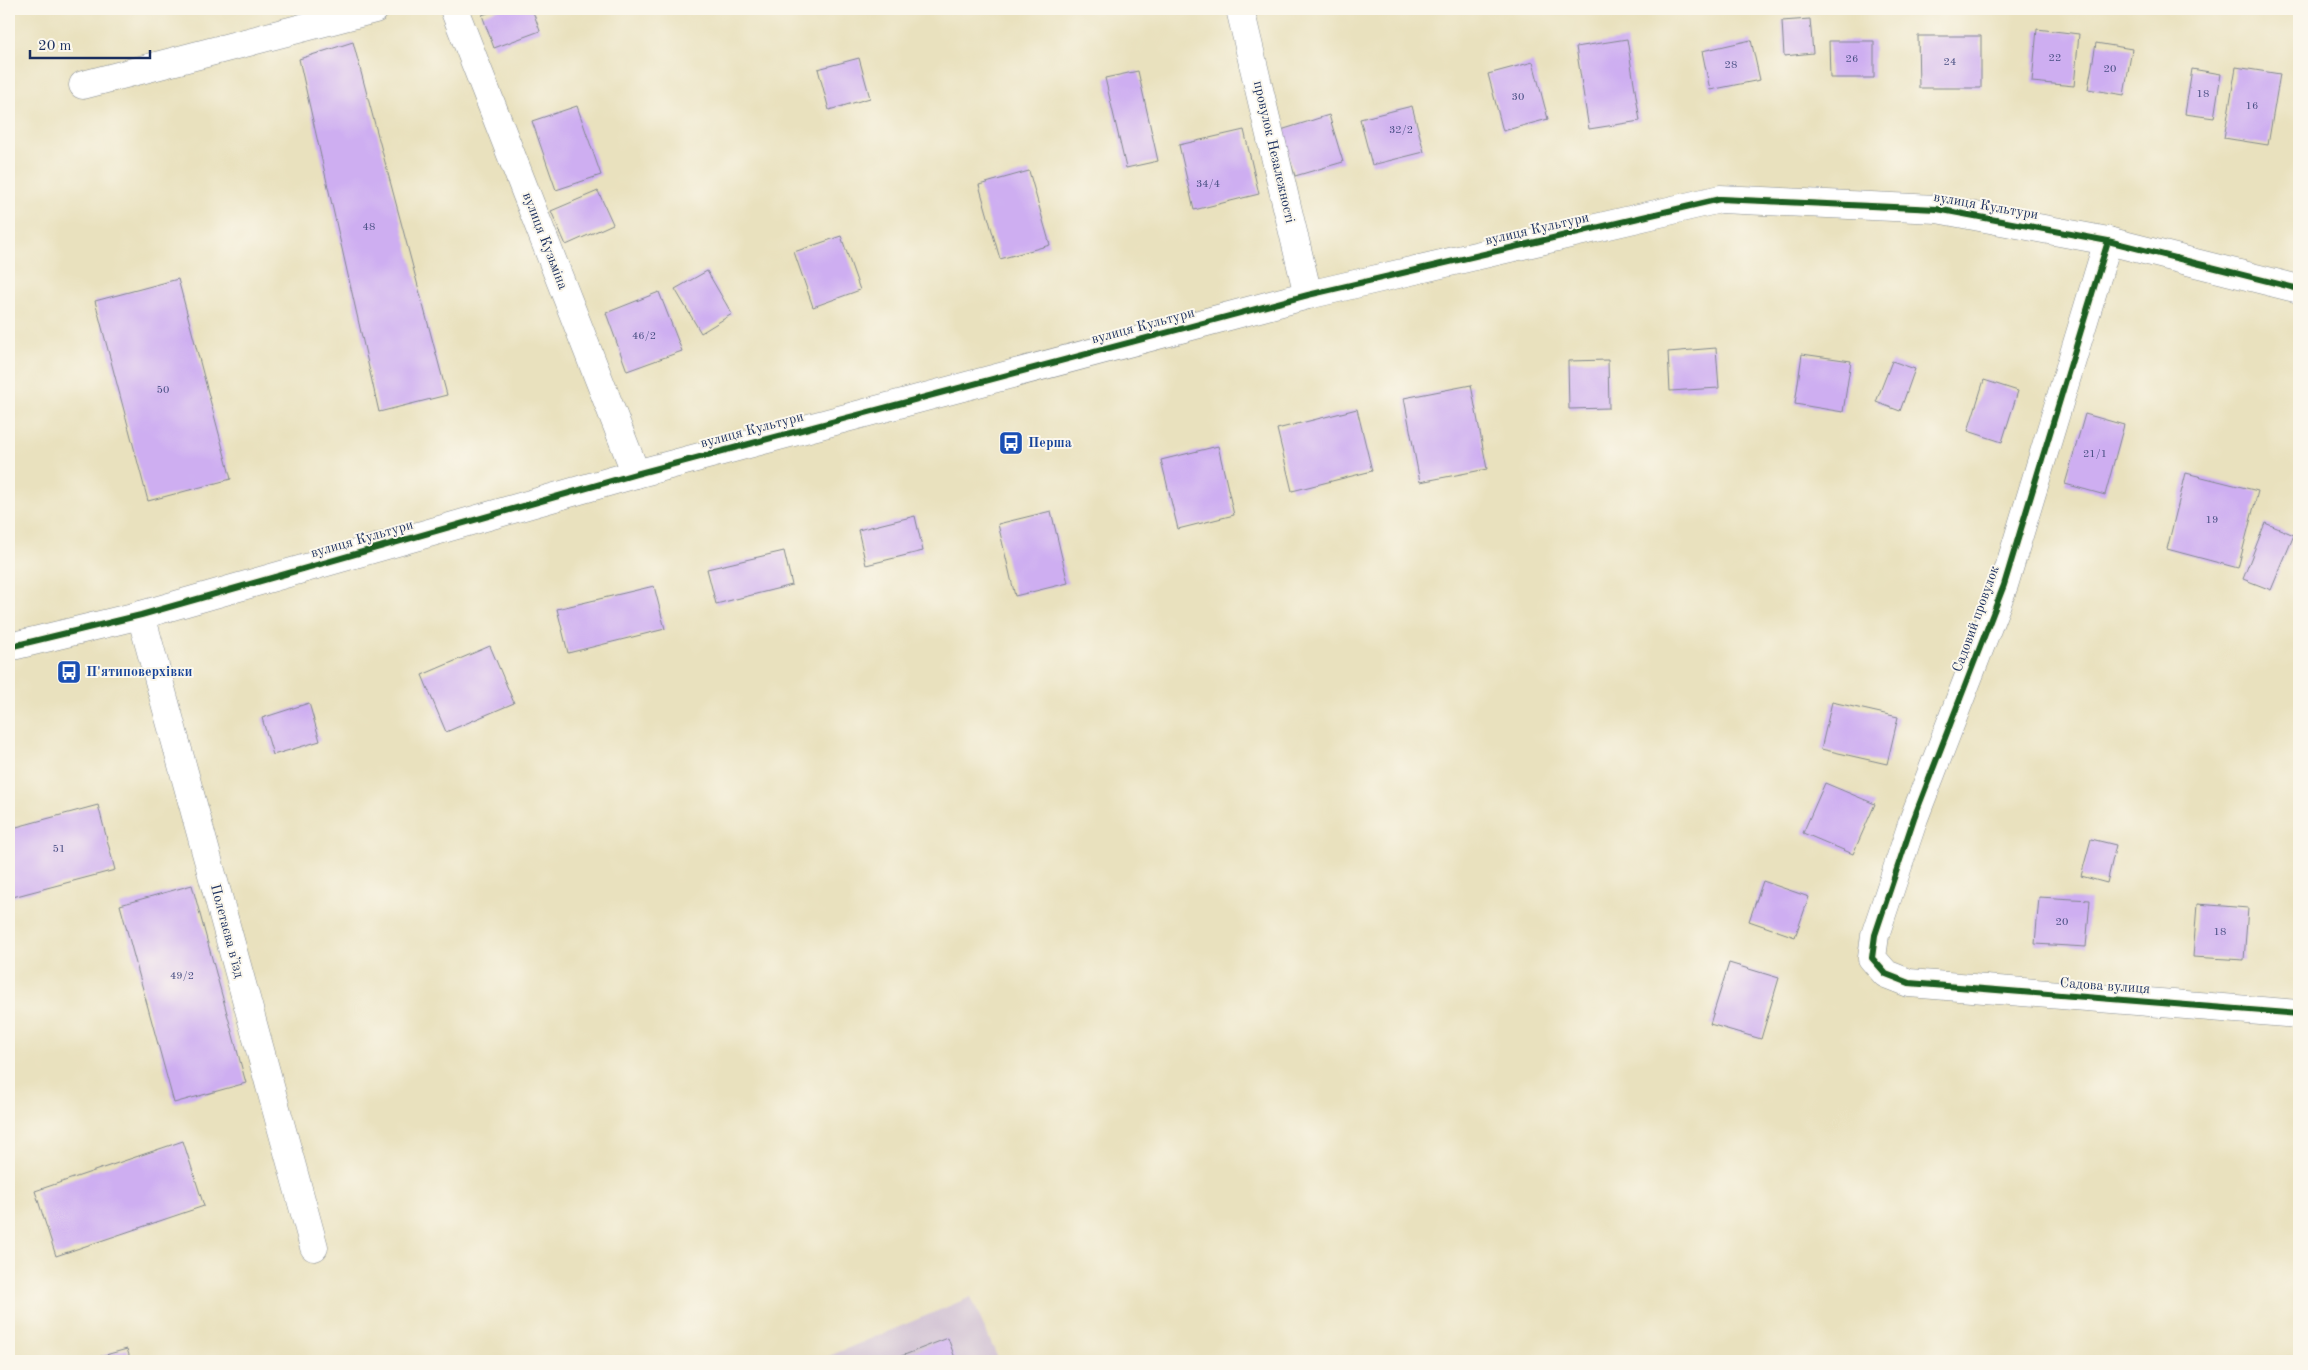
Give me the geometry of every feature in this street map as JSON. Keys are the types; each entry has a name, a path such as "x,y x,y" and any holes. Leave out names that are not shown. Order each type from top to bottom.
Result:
{"street":[{"path":"83,85 375,9"},
{"name":"вулиця Кузьміна","path":"454,9 636,474"},
{"name":"провулок Незалежності","path":"1240,9 1308,295"},
{"name":"вулиця Культури","path":"9,647 141,615 636,474 1308,295 1720,199 1937,209 2108,240 2299,289"},
{"name":"Садовий провулок","path":"1909,983 1886,974 1872,958 1875,935 1914,818 2004,585 2108,240"},
{"name":"Полетаєва в’їзд","path":"141,615 314,1247"},
{"name":"Садова вулиця","path":"1909,983 2299,1014"}],"shaded area":[{"path":"971,1297 999,1361 817,1361"}],"building":[{"path":"499,9 532,9 540,31 494,48 482,15"},
{"path":"1810,19 1813,53 1784,56 1782,21"},
{"path":"2037,29 2079,34 2074,86 2032,82"},
{"path":"1918,36 1981,36 1981,88 1919,88"},
{"path":"1627,39 1640,121 1589,129 1576,47"},
{"path":"1751,40 1760,80 1710,90 1702,51"},
{"path":"1829,41 1874,41 1874,78 1830,78"},
{"path":"353,42 447,395 379,412 299,59"},
{"path":"2096,43 2132,49 2124,95 2088,89"},
{"path":"859,58 870,98 829,110 818,69"},
{"path":"1533,62 1548,119 1503,131 1488,74"},
{"path":"2236,67 2280,74 2268,145 2224,138"},
{"path":"2192,69 2221,74 2214,118 2185,114"},
{"path":"1138,71 1158,161 1126,168 1105,78"},
{"path":"577,106 601,175 556,190 532,121"},
{"path":"1412,106 1424,152 1372,165 1360,119"},
{"path":"1329,115 1343,162 1295,176 1281,130"},
{"path":"1244,130 1259,194 1194,210 1179,145"},
{"path":"1029,171 1050,245 1000,259 979,185"},
{"path":"598,191 613,224 566,245 551,211"},
{"path":"841,236 860,290 813,307 794,252"},
{"path":"707,271 732,314 701,333 675,289"},
{"path":"178,279 231,479 148,501 95,301"},
{"path":"659,292 682,351 627,371 606,313"},
{"path":"1716,348 1719,388 1670,391 1668,352"},
{"path":"1802,354 1851,361 1843,412 1795,404"},
{"path":"1608,360 1609,408 1569,409 1568,361"},
{"path":"1892,361 1915,369 1900,411 1876,402"},
{"path":"1984,380 2018,391 2002,442 1968,431"},
{"path":"1471,385 1487,469 1420,482 1404,398"},
{"path":"1357,409 1372,471 1292,491 1277,429"},
{"path":"2085,414 2124,425 2105,495 2065,484"},
{"path":"1218,446 1234,515 1178,529 1161,460"},
{"path":"2186,473 2258,491 2238,568 2167,549"},
{"path":"1051,511 1068,583 1015,596 998,524"},
{"path":"915,516 923,551 866,565 858,530"},
{"path":"2265,523 2294,535 2271,590 2243,579"},
{"path":"784,551 792,585 716,604 707,569"},
{"path":"654,586 665,629 568,653 557,609"},
{"path":"490,646 514,703 446,732 422,675"},
{"path":"1832,702 1898,717 1887,764 1821,749"},
{"path":"309,703 320,741 273,755 262,718"},
{"path":"1825,783 1875,804 1853,854 1803,833"},
{"path":"98,805 115,870 9,898 9,829"},
{"path":"2091,839 2116,845 2107,883 2081,876"},
{"path":"1763,881 1809,897 1795,937 1749,921"},
{"path":"192,885 246,1083 174,1103 120,905"},
{"path":"2039,897 2090,900 2086,947 2035,944"},
{"path":"2197,904 2248,908 2244,960 2193,957"},
{"path":"1729,963 1779,978 1761,1039 1710,1024"},
{"path":"183,1141 204,1206 56,1256 35,1191"},
{"path":"948,1338 956,1361 889,1361"},
{"path":"127,1349 131,1361 84,1361"}],"cycle path":[{"path":"9,647 141,615 636,474 1308,295 1720,199 1937,209 2108,241 2299,289"},
{"path":"2108,241 2004,585 1914,818 1875,935 1872,958 1886,974 1909,983 2299,1014"}],"place":[{"name":"Перша","path":"1011,443"},
{"name":"П'ятиповерхівки","path":"69,672"}]}
